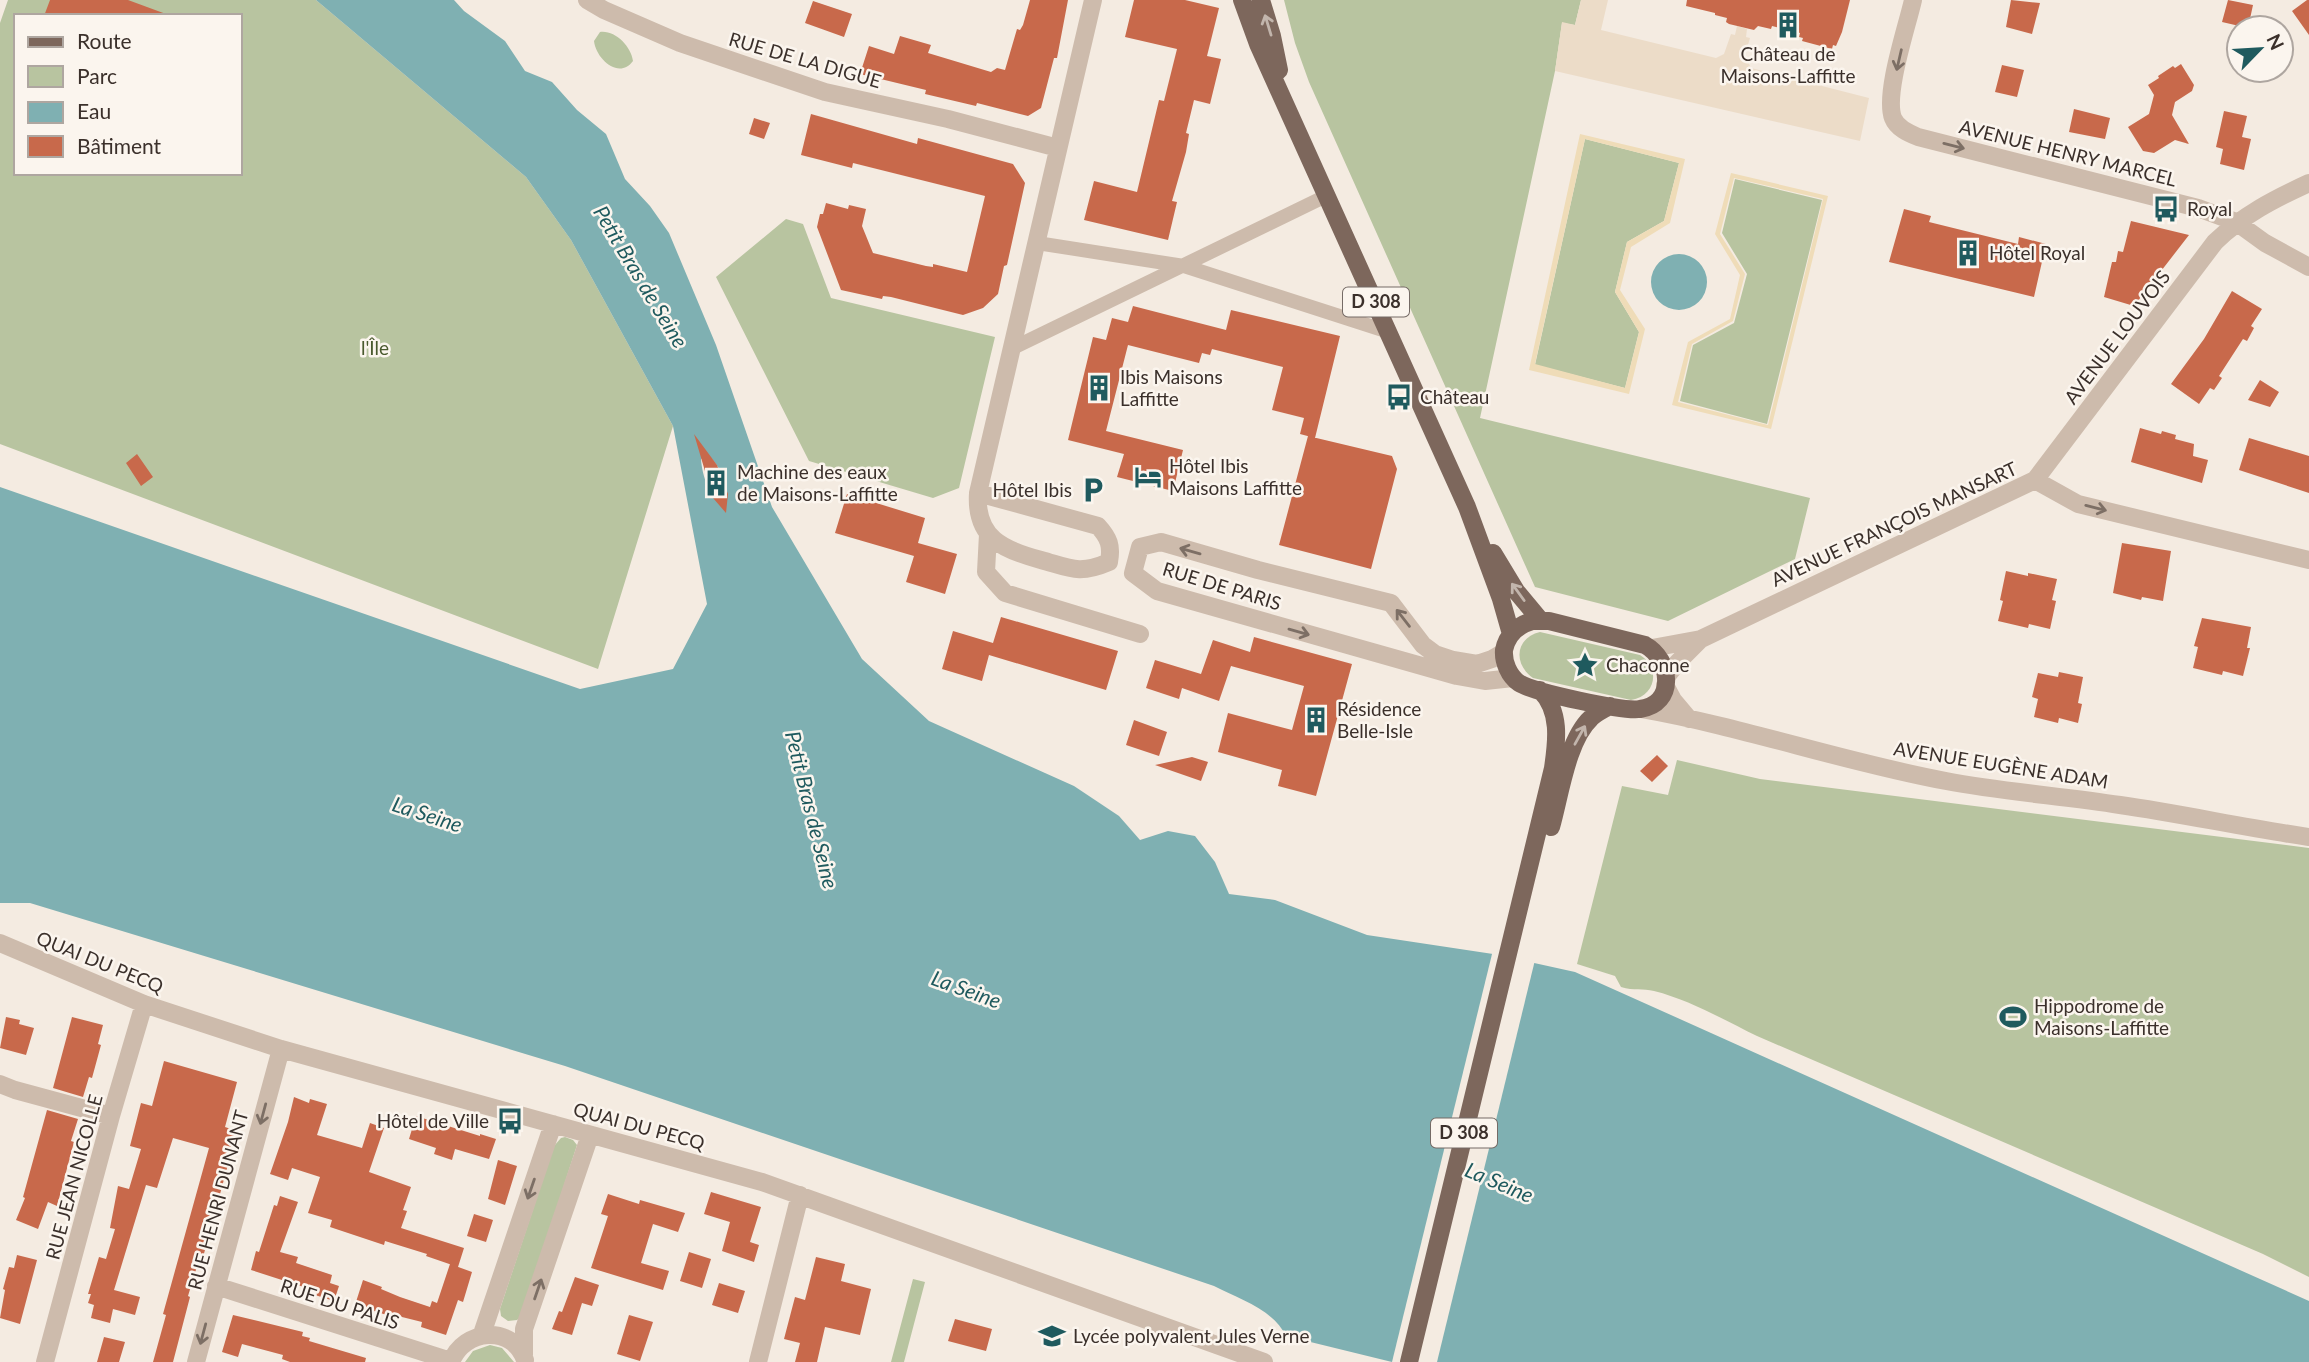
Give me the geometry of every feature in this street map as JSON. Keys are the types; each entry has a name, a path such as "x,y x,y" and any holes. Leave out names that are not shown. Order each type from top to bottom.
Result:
{"main road":[{"name":"D 308","path":"1242,0 1258,44 1467,507 1511,634"},
{"name":"D 308","path":"1261,0 1272,36 1284,98"},
{"name":"D 308","path":"1467,507 1516,592 1541,621"},
{"path":"1541,621 1652,648 1661,658 1666,680 1658,700 1641,709 1610,706 1526,687 1513,678 1506,665 1504,652 1511,634 1526,623 1541,621"},
{"name":"D 308","path":"1421,1362 1525,905 1557,744 1552,705 1540,690"},
{"name":"D 308","path":"1409,1362 1525,905 1572,751 1578,736 1591,718 1610,706"}],"street":[{"name":"RUE DE LA DIGUE","path":"587,0 680,43 825,92 948,119 1058,148"},
{"path":"978,492 1098,526 1109,538 1109,562 1081,571 1005,549 988,534 982,522 978,502 978,492 1093,0"},
{"name":"AVENUE HENRY MARCEL","path":"1913,0 1891,105 1893,120 1902,130 1918,137 2170,200 2236,222 2265,243 2309,267"},
{"name":"AVENUE LOUVOIS","path":"2035,480 2215,242 2236,222 2309,183"},
{"path":"1013,348 1326,196"},
{"path":"1037,243 1184,266 1389,332"},
{"name":"AVENUE FRANÇOIS MANSART","path":"1652,648 1701,639 2035,480 2078,503 2309,560"},
{"path":"988,534 986,572 1005,593 1140,634"},
{"name":"RUE DE PARIS","path":"1504,652 1477,664 1453,660 1435,654 1423,645 1391,603 1258,570 1161,542 1140,547 1135,559 1133,573 1157,592 1457,676 1485,681 1513,678"},
{"name":"AVENUE FRANÇOIS MANSART","path":"1666,680 1678,662 1701,639"},
{"path":"1666,680 1673,700 1689,719"},
{"name":"AVENUE EUGÈNE ADAM","path":"1641,709 1948,782 2122,805 2251,829 2309,836"},
{"name":"QUAI DU PECQ","path":"0,943 144,1004 281,1049 762,1182 1264,1362"},
{"name":"RUE JEAN NICOLLE","path":"45,1362 144,1004"},
{"name":"RUE HENRI DUNANT","path":"196,1362 281,1049"},
{"path":"0,1084 111,1116"},
{"path":"482,1335 553,1124"},
{"path":"525,1358 524,1329 590,1135"},
{"path":"758,1362 800,1195"},
{"name":"RUE DU PALIS","path":"216,1286 451,1362"},
{"path":"451,1362 460,1346 482,1335 503,1336 516,1345 525,1358"}],"green space":[{"name":"l'Île","path":"8,0 316,0 526,177 571,240 673,426 598,669 0,444 0,23"},
{"path":"1284,0 1581,0 1575,25 1562,23 1555,71 1480,418 1810,498 1795,559 1668,621 1535,587 1309,82"},
{"path":"600,32 617,36 629,50 633,61 621,68 609,65 599,54 594,41"},
{"path":"1585,139 1679,163 1664,221 1627,242 1615,292 1639,332 1625,388 1535,365"},
{"path":"1735,179 1822,200 1767,424 1680,401 1693,345 1734,323 1747,274 1722,233"},
{"path":"786,219 803,224 831,298 995,337 959,488 933,498 809,461 716,277"},
{"path":"1540,632 1640,655 1651,667 1653,681 1646,693 1631,700 1533,678 1522,666 1520,652 1526,640"},
{"name":"Hippodrome de Maisons-Laffitte","path":"1677,760 1760,779 2309,848 2309,1277 2263,1254 1757,1036 1694,1005 1654,991 1621,987 1615,976 1577,964 1622,786 1668,795"},
{"path":"565,1137 577,1145 522,1316 508,1321 501,1316 500,1309 554,1146"},
{"path":"913,1279 925,1282 904,1362 891,1362"},
{"path":"490,1345 502,1348 514,1362 465,1362 473,1351"}],"sand":[{"path":"1580,134 1685,159 1670,223 1631,247 1620,290 1645,329 1629,394 1529,370","holes":["1585,139 1679,163 1664,221 1627,242 1615,292 1639,332 1625,388 1535,364"]},
{"path":"1731,173 1828,196 1771,429 1672,405 1688,342 1730,319 1740,275 1715,234","holes":["1734,178 1823,199 1768,425 1678,402 1692,344 1733,321 1745,274 1720,234"]}],"shaded area":[{"path":"1581,0 1608,0 1601,30 1716,58 1724,54 1737,26 1747,29 1746,37 1750,38 1745,55 1751,68 1869,98 1860,141 1555,71 1562,22 1575,25"}],"water":[{"path":"316,0 454,0 464,11 505,41 525,71 552,82 577,110 606,134 625,179 650,206 669,233 716,345 772,507 862,659 929,721 1074,786 1119,816 1140,840 1168,831 1195,836 1215,862 1229,894 1275,900 1367,935 1493,954 1575,972 2309,1301 2309,1362 1392,1362 1286,1336 1264,1312 1214,1286 565,1066 30,903 0,903 0,487 580,689 673,669 707,604 673,426 571,240 526,177","holes":["708,455 724,480 725,508 711,493 703,473 701,459"]},
{"path":"1673,254 1685,254 1695,258 1703,266 1707,282 1703,298 1695,306 1685,310 1673,310 1663,306 1655,298 1651,288 1651,276 1655,266 1663,258"}],"pier":[{"path":"1493,950 1535,960 1437,1362 1392,1362"}],"building":[{"path":"50,0 128,0 166,14 45,14"},
{"path":"1030,0 1068,0 1057,58 1054,58 1041,108 1028,116 925,94 926,90 860,74 869,46 894,54 900,36 931,45 928,53 991,72 997,68 1005,70 1017,29 1020,30 1023,25"},
{"path":"1134,0 1185,0 1219,8 1207,56 1221,59 1210,104 1194,100 1186,133 1189,134 1186,152 1172,201 1177,202 1168,240 1084,220 1094,181 1137,192 1159,100 1164,101 1177,49 1125,37"},
{"name":"Château de Maisons-Laffitte","path":"1687,0 1850,0 1842,32 1832,49 1802,41 1800,33 1772,26 1771,29 1758,26 1754,30 1729,24 1726,22 1727,18 1686,6"},
{"path":"2011,0 2040,3 2032,34 2006,27"},
{"path":"2228,0 2253,5 2251,14 2225,14 2225,23 2222,22"},
{"path":"2309,0 2309,35 2295,14 2292,11"},
{"path":"813,1 852,14 844,37 805,23"},
{"path":"2181,64 2194,85 2192,91 2175,102 2172,115 2189,144 2175,140 2154,153 2143,151 2128,127 2149,114 2154,95 2148,85 2173,66 2175,68"},
{"path":"2002,65 2024,70 2017,97 1995,92"},
{"path":"2074,109 2110,118 2105,139 2069,132"},
{"path":"2224,111 2247,116 2242,137 2251,139 2244,170 2220,164 2223,149 2216,147"},
{"path":"811,114 917,144 918,138 1013,164 1025,183 998,294 983,308 963,315 891,297 883,296 882,299 841,290 817,227 826,203 848,209 849,205 866,209 862,226 873,253 926,266 933,267 933,264 967,272 985,196 853,163 852,168 801,155"},
{"path":"754,118 770,123 764,139 749,134"},
{"name":"Hôtel Royal","path":"1904,209 1931,216 1929,222 2018,244 2019,237 2046,244 2034,297 1889,262"},
{"path":"2131,221 2189,235 2134,306 2104,297 2112,262 2116,262 2118,251 2123,252"},
{"path":"2232,291 2262,309 2251,326 2254,328 2247,341 2243,339 2219,376 2222,378 2214,390 2210,388 2199,404 2171,384 2204,339"},
{"path":"1133,306 1226,330 1231,310 1340,336 1315,438 1300,434 1304,418 1272,410 1283,367 1212,349 1210,355 1202,353 1199,363 1128,345 1106,431 1183,450 1173,491 1117,477 1124,454 1068,440 1093,337 1106,340 1112,318 1128,322"},
{"path":"2260,380 2279,392 2270,407 2248,400"},
{"path":"2140,428 2176,435 2175,439 2194,444 2193,456 2208,460 2202,483 2131,462"},
{"name":"Machine des eaux de Maisons-Laffitte","path":"694,434 717,465 728,494 726,513 713,498"},
{"path":"1308,436 1392,456 1397,469 1371,569 1279,545"},
{"path":"2249,438 2309,456 2309,493 2239,470"},
{"path":"137,454 153,477 141,486 126,463"},
{"path":"847,494 925,518 918,543 957,554 945,594 906,582 914,556 835,533"},
{"path":"2122,543 2171,551 2163,601 2142,597 2141,600 2113,593"},
{"path":"2006,571 2057,579 2050,629 2029,624 2028,628 1998,621"},
{"path":"1001,617 1118,651 1106,690 989,655 982,681 942,669 953,631 993,643"},
{"path":"2202,618 2251,627 2247,648 2250,648 2243,676 2223,671 2222,675 2193,668 2198,647 2194,646"},
{"name":"Résidence Belle-Isle","path":"1254,637 1352,664 1316,796 1278,786 1282,770 1218,752 1228,713 1292,730 1304,686 1231,666 1219,701 1182,688 1179,699 1146,688 1155,660 1201,674 1213,640 1250,652"},
{"path":"2059,672 2083,677 2078,703 2082,704 2078,723 2059,718 2058,723 2034,717 2038,699 2032,697 2038,673 2058,677"},
{"path":"1134,720 1167,732 1159,756 1126,745"},
{"path":"1657,755 1668,766 1652,782 1640,771"},
{"path":"1192,757 1208,762 1201,781 1155,765"},
{"path":"6,1017 20,1020 19,1024 34,1028 26,1055 0,1048"},
{"path":"72,1017 103,1025 98,1044 101,1045 92,1078 89,1077 83,1097 53,1088"},
{"path":"164,1061 237,1082 225,1127 237,1131 202,1261 199,1260 188,1296 190,1297 173,1362 153,1362 166,1315 163,1314 209,1148 173,1138 157,1188 146,1185 114,1290 140,1297 135,1315 113,1309 110,1323 91,1318 94,1305 88,1303 91,1294 88,1294 99,1257 106,1259 115,1229 110,1228 118,1186 129,1189 141,1149 130,1146 141,1103 152,1106"},
{"path":"294,1097 309,1103 310,1099 327,1104 317,1135 362,1148 370,1123 384,1128 369,1172 411,1187 403,1210 407,1211 401,1228 464,1248 458,1267 426,1256 427,1254 385,1241 384,1245 330,1227 332,1220 308,1213 320,1177 292,1168 288,1180 270,1174"},
{"path":"47,1110 78,1119 57,1206 48,1202 38,1229 16,1220 25,1198 23,1197"},
{"path":"416,1116 496,1139 489,1159 455,1149 452,1160 434,1154 436,1148 409,1139"},
{"path":"498,1160 517,1166 505,1205 488,1199"},
{"path":"711,1192 761,1207 750,1242 759,1245 754,1262 722,1251 730,1222 704,1214"},
{"path":"608,1194 639,1204 640,1200 685,1213 678,1232 653,1224 641,1263 669,1271 663,1290 591,1268 608,1216 601,1214"},
{"path":"280,1196 298,1202 280,1252 298,1257 296,1263 332,1275 330,1283 339,1286 334,1301 315,1295 316,1291 251,1270 274,1205 277,1206"},
{"path":"474,1214 493,1220 486,1242 467,1236"},
{"path":"689,1252 711,1259 702,1288 680,1281"},
{"path":"17,1255 37,1260 20,1324 0,1318 3,1289 9,1267 14,1268"},
{"path":"816,1257 845,1264 841,1281 871,1289 860,1335 825,1327 817,1362 795,1362 800,1343 784,1339 795,1297 805,1300"},
{"path":"450,1264 472,1272 463,1302 458,1300 446,1335 421,1327 422,1322 394,1315 393,1317 355,1305 363,1280 430,1307 432,1301 437,1303"},
{"path":"575,1277 599,1285 592,1306 582,1303 572,1335 552,1329 559,1311 562,1312"},
{"path":"719,1283 745,1291 738,1313 712,1305"},
{"path":"233,1315 303,1332 302,1336 310,1338 309,1341 366,1358 365,1362 290,1362 282,1359 283,1355 242,1344 238,1357 222,1352"},
{"path":"629,1315 653,1322 640,1361 617,1354"},
{"path":"955,1319 992,1329 986,1351 948,1341"},
{"path":"104,1337 125,1342 119,1362 97,1362"}],"place":[{"name":"Château de Maisons-Laffitte","path":"1788,25"},
{"name":"Royal","path":"2166,209"},
{"name":"Hôtel Royal","path":"1968,253"},
{"name":"Ibis Maisons Laffitte","path":"1099,388"},
{"name":"Château","path":"1399,397"},
{"name":"Hôtel Ibis Maisons Laffitte","path":"1148,477"},
{"name":"Machine des eaux de Maisons-Laffitte","path":"716,483"},
{"name":"Hôtel Ibis","path":"1093,490"},
{"name":"Chaconne","path":"1585,665"},
{"name":"Résidence Belle-Isle","path":"1316,720"},
{"name":"Hippodrome de Maisons-Laffitte","path":"2013,1017"},
{"name":"Hôtel de Ville","path":"510,1121"},
{"name":"Lycée polyvalent Jules Verne","path":"1052,1336"}],"water label":[{"name":"Petit Bras de Seine","path":"640,277"},
{"name":"Petit Bras de Seine","path":"811,810"},
{"name":"La Seine","path":"427,815"},
{"name":"La Seine","path":"966,990"},
{"name":"La Seine","path":"1499,1183"}]}
